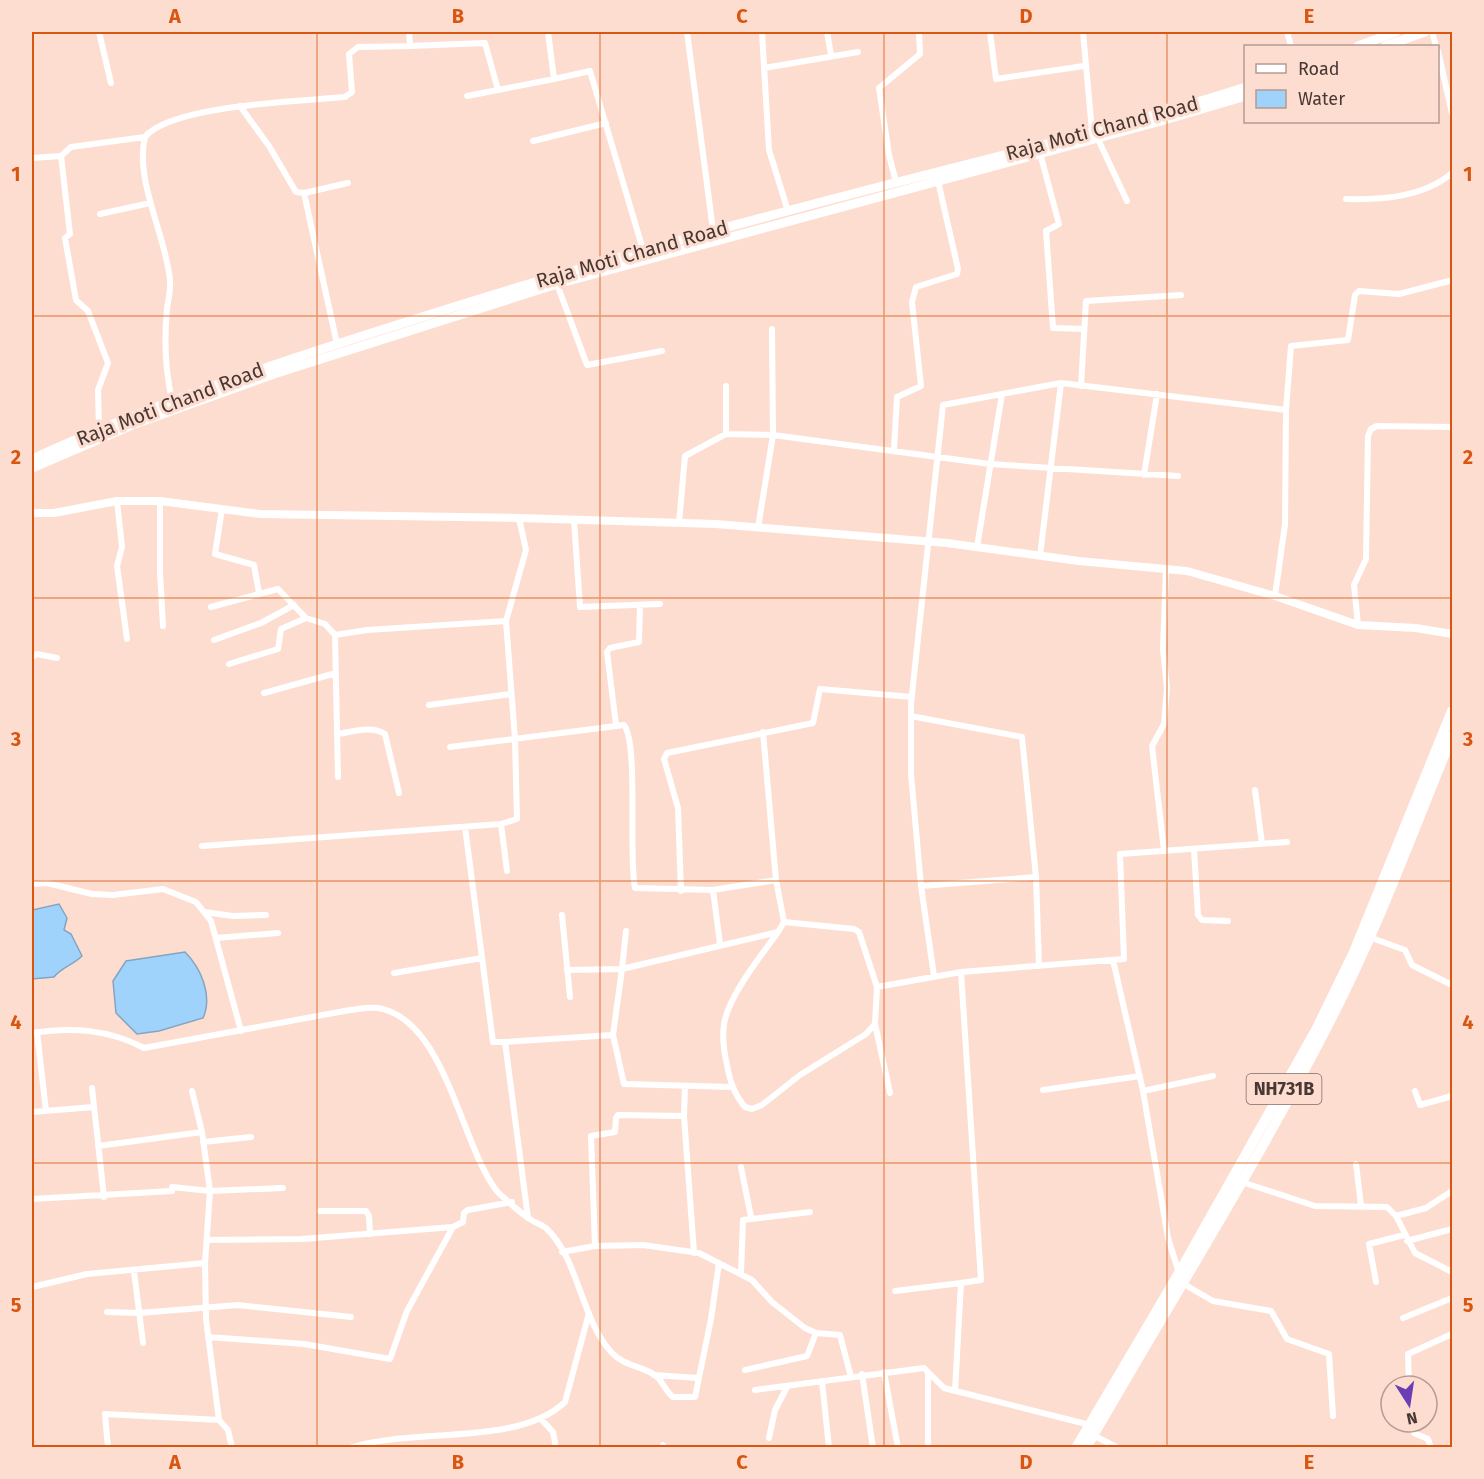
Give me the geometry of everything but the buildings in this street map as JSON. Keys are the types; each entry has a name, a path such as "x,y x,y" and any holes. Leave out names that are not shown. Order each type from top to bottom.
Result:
{"highway":[{"name":"NH731B","path":"1086,1448 1093,1429 1289,1081 1337,987 1452,711"},
{"name":"NH731B","path":"1131,1362 1183,1285 1303,1073 1370,937 1452,736"},
{"name":"NH731B","path":"1076,1448 1093,1429"}],"main road":[{"path":"1360,45 1392,32"},
{"path":"1388,45 1425,32"},
{"name":"Raja Moti Chand Road","path":"32,459 99,428 172,400 337,344 643,249 1095,134 1244,87"},
{"path":"32,468 132,425 255,381 557,284 1040,153 1095,134 1244,96"}],"street":[{"path":"99,32 111,83"},
{"path":"408,32 410,46"},
{"path":"548,32 554,79"},
{"path":"687,32 713,231"},
{"path":"762,32 770,150 788,211"},
{"path":"827,32 831,55"},
{"path":"896,183 888,155 879,88 920,54 919,32"},
{"path":"990,32 996,79 1084,66"},
{"path":"1083,32 1084,66 1095,134 1127,201"},
{"path":"32,158 61,156 71,147 145,137 164,124 240,106 345,98 352,92 349,54 358,47 485,43 498,90"},
{"path":"764,68 858,52"},
{"path":"1439,59 1452,113"},
{"path":"467,96 590,71 646,260"},
{"path":"240,106 269,146 292,189 304,193 348,183"},
{"path":"532,141 606,123"},
{"path":"145,137 143,158 150,203 166,255 170,284 167,308 166,372 172,400"},
{"path":"1040,153 1059,224 1046,231 1053,328 1084,329"},
{"path":"61,156 70,234 65,238 76,300 88,311 108,363 98,390 99,428"},
{"path":"1346,199 1384,200 1441,183 1452,173"},
{"path":"894,450 897,397 921,386 912,302 916,287 957,274 958,269 938,181"},
{"path":"304,193 337,344"},
{"path":"100,214 150,203"},
{"path":"1275,596 1285,524 1287,410 1291,346 1348,340 1356,292 1399,294 1449,281"},
{"path":"557,284 587,365 662,351"},
{"path":"1081,386 1086,301 1181,295"},
{"path":"758,528 773,435 772,329"},
{"path":"934,975 921,886 911,774 911,716 943,405 1061,383 1287,410"},
{"path":"1040,556 1061,383"},
{"path":"726,386 726,434"},
{"path":"977,547 1002,394"},
{"path":"1144,475 1157,394"},
{"path":"1358,625 1354,585 1366,559 1366,487 1368,436 1371,429 1377,426 1452,427"},
{"path":"680,523 685,456 726,434 773,435 938,455 990,464 1178,476"},
{"path":"32,513 54,513 117,501 160,501 260,514 680,523 929,541 1040,556 1187,571 1275,596 1358,625 1416,628 1452,634"},
{"path":"117,501 122,547 117,566 127,639"},
{"path":"160,501 159,572 163,626"},
{"path":"222,509 215,554 254,565 259,593"},
{"path":"201,846 501,825 517,819 515,739 506,621 526,550 519,518"},
{"path":"574,520 577,599 580,607 660,603"},
{"path":"1164,851 1152,746 1164,724 1167,688 1163,650 1166,569"},
{"path":"211,607 278,589 306,618 325,624 335,635 338,777"},
{"path":"214,640 261,623 294,605"},
{"path":"616,724 607,652 610,648 639,642 640,605"},
{"path":"229,664 278,649 281,629 306,618"},
{"path":"335,635 367,630 506,621"},
{"path":"32,657 37,654 57,658"},
{"path":"264,693 336,673"},
{"path":"681,891 678,808 664,755 813,723 820,689 912,696"},
{"path":"429,705 511,694"},
{"path":"911,716 1022,737 1036,877 1039,966"},
{"path":"450,747 616,724 626,726 629,740 635,888 681,891 713,890 776,880"},
{"path":"337,734 367,730 379,730 385,734 399,793"},
{"path":"763,732 776,880 784,922 735,998 724,1023 723,1048 732,1087 745,1107 757,1108 800,1075 866,1034 875,1024"},
{"path":"1255,790 1262,844"},
{"path":"501,825 507,871"},
{"path":"465,827 494,1042 614,1035"},
{"path":"877,987 934,975 1125,959 1120,854 1287,842"},
{"path":"1194,849 1200,918 1228,921"},
{"path":"921,886 1036,877"},
{"path":"32,884 47,883 92,894 112,895 163,889 196,902 211,921 241,1031"},
{"path":"713,890 720,944"},
{"path":"203,912 232,916 266,915"},
{"path":"562,915 570,997"},
{"path":"784,922 854,929 859,932 877,987 875,1024 890,1093"},
{"path":"626,931 614,1035 624,1084 732,1087"},
{"path":"567,970 622,969 778,932"},
{"path":"216,938 278,933"},
{"path":"1370,937 1405,950 1412,965 1452,985"},
{"path":"394,974 482,958"},
{"path":"1113,960 1143,1091 1168,1238 1183,1285 1213,1301 1271,1311 1287,1339 1329,1353 1333,1416"},
{"path":"895,1291 981,1280 961,972"},
{"path":"46,1111 34,1032 95,1030 123,1037 144,1048 350,1010 377,1008 396,1015 408,1023 436,1057 476,1155 496,1191 528,1218 546,1228 562,1252 589,1313 612,1353 631,1366 654,1375 698,1377"},
{"path":"505,1042 528,1218"},
{"path":"1043,1090 1140,1076"},
{"path":"1143,1091 1213,1076"},
{"path":"685,1086 684,1116 694,1253"},
{"path":"93,1088 104,1197"},
{"path":"192,1091 202,1132 210,1191 205,1263 208,1337 219,1420 228,1430 232,1448"},
{"path":"1415,1091 1420,1105 1452,1096"},
{"path":"32,1112 94,1107"},
{"path":"595,1246 591,1136 615,1132 618,1115 684,1116"},
{"path":"98,1146 202,1132"},
{"path":"203,1142 251,1137"},
{"path":"1356,1164 1361,1206"},
{"path":"741,1167 751,1217"},
{"path":"1242,1182 1315,1206 1388,1207 1396,1216 1415,1253 1452,1272"},
{"path":"32,1199 104,1197 172,1189 210,1191 283,1188"},
{"path":"1396,1216 1419,1211 1452,1191"},
{"path":"207,1240 370,1234 453,1227 463,1222 464,1213 468,1210 512,1203"},
{"path":"320,1211 366,1211 369,1216 370,1234"},
{"path":"741,1273 742,1223 751,1217 810,1212"},
{"path":"208,1337 304,1344 390,1359 407,1311 453,1227"},
{"path":"1376,1282 1370,1244 1452,1229"},
{"path":"562,1252 595,1246 643,1245 694,1253 719,1263 752,1280 772,1302 816,1333 840,1335 851,1377"},
{"path":"32,1287 87,1274 205,1263"},
{"path":"654,1375 670,1396 689,1399 694,1396 711,1319 719,1263"},
{"path":"134,1271 143,1343"},
{"path":"955,1391 961,1283"},
{"path":"1403,1318 1452,1298"},
{"path":"108,1312 238,1305 351,1317"},
{"path":"350,1448 382,1440 496,1430 541,1419 554,1413 565,1402 589,1313"},
{"path":"745,1370 807,1356 816,1333"},
{"path":"1409,1374 1408,1354 1452,1334"},
{"path":"754,1390 787,1387 862,1374 924,1368 944,1388 1093,1429 1118,1448"},
{"path":"884,1372 898,1448"},
{"path":"928,1372 928,1448"},
{"path":"862,1374 873,1448"},
{"path":"822,1381 829,1448"},
{"path":"769,1438 775,1410 787,1387"},
{"path":"108,1448 105,1414 219,1420"},
{"path":"541,1419 553,1432 556,1448"},
{"path":"1418,1434 1428,1439 1431,1448"},
{"path":"381,1448 382,1440"}],"water":[{"path":"59,904 67,918 64,930 71,934 82,956 54,977 32,979 32,910"},
{"path":"185,952 196,966 204,983 207,1001 203,1018 159,1031 137,1034 116,1013 113,981 126,961"}]}
